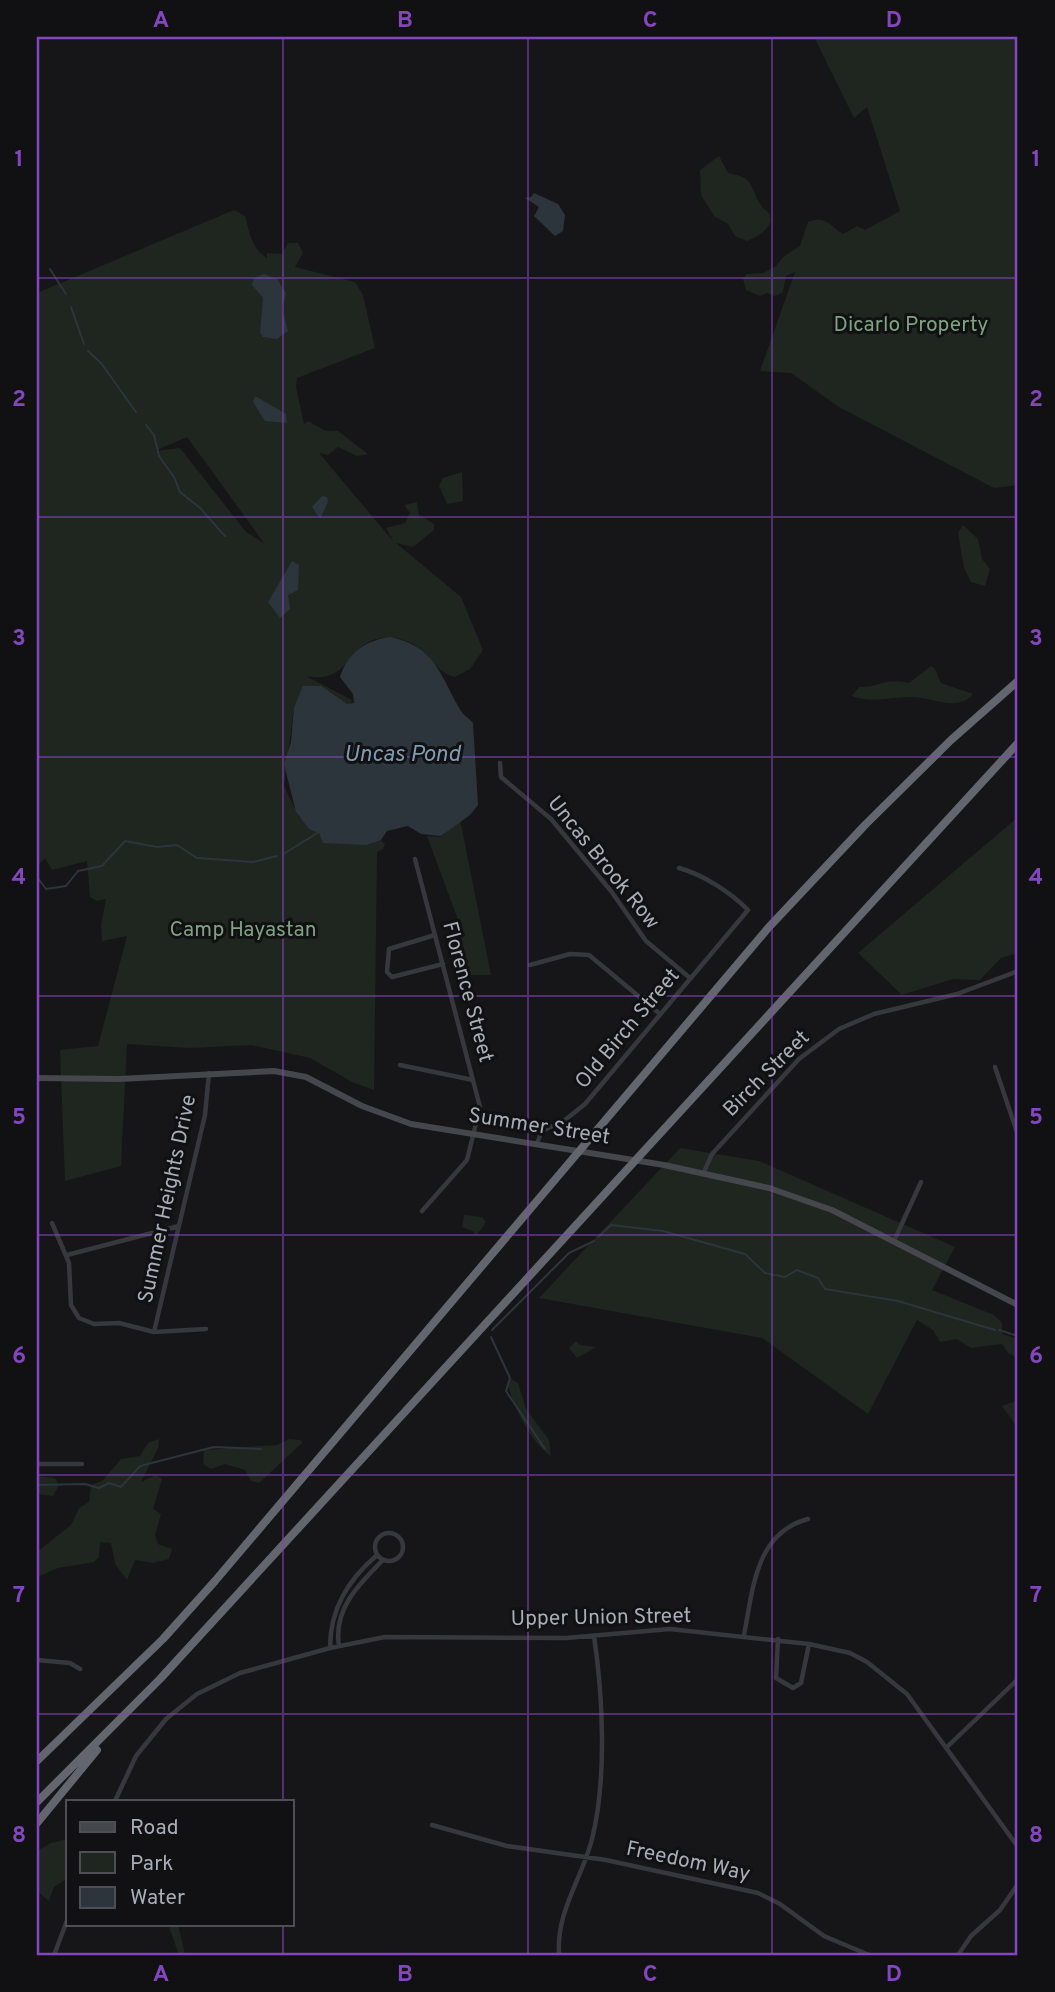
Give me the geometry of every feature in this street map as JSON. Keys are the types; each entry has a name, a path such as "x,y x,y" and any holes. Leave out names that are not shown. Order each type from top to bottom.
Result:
{"highway":[{"path":"37,1759 71,1731 215,1581 792,901 951,740 1018,681"},
{"path":"37,1802 127,1713 1018,743"},
{"path":"37,1823 127,1713"}],"main road":[{"name":"Summer Street","path":"37,1078 119,1079 209,1072 290,1073 315,1081 362,1106 401,1121 740,1179 817,1203 1018,1305"}],"street":[{"name":"Uncas Brook Row","path":"500,763 501,777 551,819 611,891 646,942 690,978"},
{"name":"Florence Street","path":"415,859 480,1107 475,1134 462,1168 422,1211"},
{"name":"Old Birch Street","path":"537,1143 542,1132 565,1120 585,1104 748,910 698,875 679,868"},
{"path":"435,935 389,949 386,955 389,976 443,964"},
{"path":"530,965 569,954 589,955 660,1014"},
{"name":"Birch Street","path":"704,1172 716,1150 814,1046 855,1021 910,1004 957,994 1018,971"},
{"path":"400,1065 474,1080"},
{"path":"995,1067 1018,1135"},
{"name":"Summer Heights Drive","path":"154,1332 205,1115 209,1072"},
{"path":"894,1241 922,1182"},
{"path":"52,1223 67,1255 71,1272 71,1305 79,1318 94,1324 119,1323 154,1332 206,1329"},
{"path":"67,1255 179,1226"},
{"path":"37,1464 82,1464"},
{"path":"744,1635 758,1567 765,1550 792,1524 808,1519"},
{"path":"389,1533 400,1537 404,1548 401,1556 393,1561 383,1560 377,1555 376,1543 380,1536 389,1533"},
{"path":"330,1648 333,1615 341,1596 377,1555"},
{"path":"339,1646 338,1631 347,1602 383,1560"},
{"name":"Upper Union Street","path":"115,1800 131,1764 166,1718 197,1694 240,1673 339,1646 408,1636 594,1636 670,1629 809,1644 850,1653 884,1673 907,1694 1018,1847"},
{"path":"559,1955 563,1914 587,1857 595,1826 601,1779 594,1636"},
{"path":"778,1639 776,1678 793,1688 801,1684 809,1644"},
{"path":"37,1660 70,1663 80,1669"},
{"path":"946,1748 1018,1679"},
{"name":"Freedom Way","path":"432,1825 507,1846 587,1857 751,1891 780,1904 824,1936 869,1955"},
{"path":"958,1955 971,1936 1000,1910 1018,1884"},
{"path":"54,1955 66,1923"}],"green space":[{"name":"Dicarlo Property","path":"814,37 1018,37 1018,485 994,488 839,407 791,373 760,371 795,272 786,276 783,292 775,296 767,293 760,296 746,290 743,279 747,274 763,273 800,246 808,222 823,221 843,234 857,226 865,230 900,211 867,107 854,118"},
{"path":"719,156 728,173 748,181 769,214 770,223 767,227 747,241 735,236 728,224 714,216 701,195 700,170"},
{"name":"Camp Hayastan","path":"234,210 245,216 254,245 267,258 267,253 282,254 288,243 298,243 303,253 295,267 355,282 363,295 375,348 297,378 296,387 304,424 308,421 326,431 338,431 368,454 357,456 338,447 328,455 319,453 393,541 386,528 405,523 410,513 404,505 417,502 419,515 434,524 434,530 413,547 396,543 461,597 483,650 470,669 455,677 440,669 421,650 405,640 377,639 357,650 334,674 322,677 306,676 352,700 350,708 301,693 294,707 284,786 299,817 319,833 324,843 378,838 385,844 383,849 377,852 374,1090 352,1082 310,1058 252,1045 190,1048 127,1044 121,1166 65,1181 60,1050 98,1046 127,936 102,941 101,925 106,899 97,901 90,897 87,861 52,870 45,858 37,866 37,293","holes":["187,437 264,543 246,532 180,448 155,451"]},
{"path":"462,472 463,501 447,504 439,486 443,478"},
{"path":"963,525 978,539 982,559 990,569 985,586 971,582 964,568 958,533"},
{"path":"931,666 941,683 973,694 960,702 952,703 914,697 875,700 852,696 859,687 887,682 909,683"},
{"path":"1018,817 1018,953 1001,958 980,980 953,979 902,995 858,953"},
{"path":"460,819 491,975 469,975 457,917 427,836 441,837"},
{"path":"680,1148 759,1161 955,1247 932,1290 994,1315 1002,1323 1002,1334 1018,1339 1018,1358 1008,1353 1002,1344 971,1348 957,1339 940,1342 933,1330 917,1320 868,1414 762,1338 539,1298"},
{"path":"464,1215 482,1217 486,1222 476,1236 473,1231 462,1227"},
{"path":"576,1341 580,1345 596,1347 577,1358 569,1348"},
{"path":"511,1379 518,1383 526,1409 549,1440 551,1456 530,1434 519,1414 508,1385"},
{"path":"1016,1401 1018,1424 1015,1424 1002,1406"},
{"path":"159,1439 158,1448 141,1482 156,1475 162,1479 153,1509 161,1514 155,1535 158,1544 172,1549 169,1559 153,1563 135,1560 127,1580 115,1564 111,1543 100,1542 99,1557 94,1562 58,1568 37,1577 37,1552 71,1525 79,1508 89,1502 91,1485 102,1481 121,1459 140,1456 148,1443"},
{"path":"289,1439 301,1440 302,1443 259,1483 251,1481 245,1470 225,1464 211,1469 203,1464 204,1450 277,1445"},
{"path":"37,1476 55,1478 59,1485 53,1496 37,1494"},
{"path":"66,1839 66,1879 54,1887 49,1901 37,1891 37,1851 51,1843"},
{"path":"169,1926 178,1926 185,1955 179,1955"}],"water":[{"path":"534,193 558,204 565,215 563,231 555,236 534,216 539,207 525,198"},
{"path":"264,274 277,279 286,293 282,309 288,331 277,339 263,337 260,333 263,298 252,285 254,278"},
{"path":"255,396 286,414 287,423 265,421 253,402"},
{"path":"322,496 327,497 328,502 320,519 312,507"},
{"path":"292,561 299,565 298,590 288,595 290,609 280,618 268,602"},
{"name":"Uncas Pond","path":"390,637 418,647 427,655 435,664 461,711 473,723 478,805 470,815 441,836 421,834 408,826 387,831 381,840 367,845 323,843 319,833 309,829 296,812 284,764 291,742 294,707 303,686 321,686 347,704 354,703 353,694 340,677 343,668 353,654 365,645"}],"waterway":[{"path":"50,269 66,294"},
{"path":"71,307 84,344"},
{"path":"88,351 101,363 136,412"},
{"path":"146,425 154,435 159,456 174,477 180,492 200,508 225,536"},
{"path":"285,853 319,832"},
{"path":"37,877 46,889 66,886 78,871 102,866 125,841 157,847 177,845 197,858 253,862 277,856"},
{"path":"598,1237 611,1225 663,1231 745,1254 765,1273 785,1277 797,1270 818,1278 825,1289 898,1301 995,1330"},
{"path":"492,1330 569,1253 594,1241"},
{"path":"999,1330 1018,1336"},
{"path":"491,1337 510,1378 506,1391 545,1449"},
{"path":"37,1485 85,1484 99,1488 109,1483 121,1487 140,1466 214,1447 261,1449"}]}
